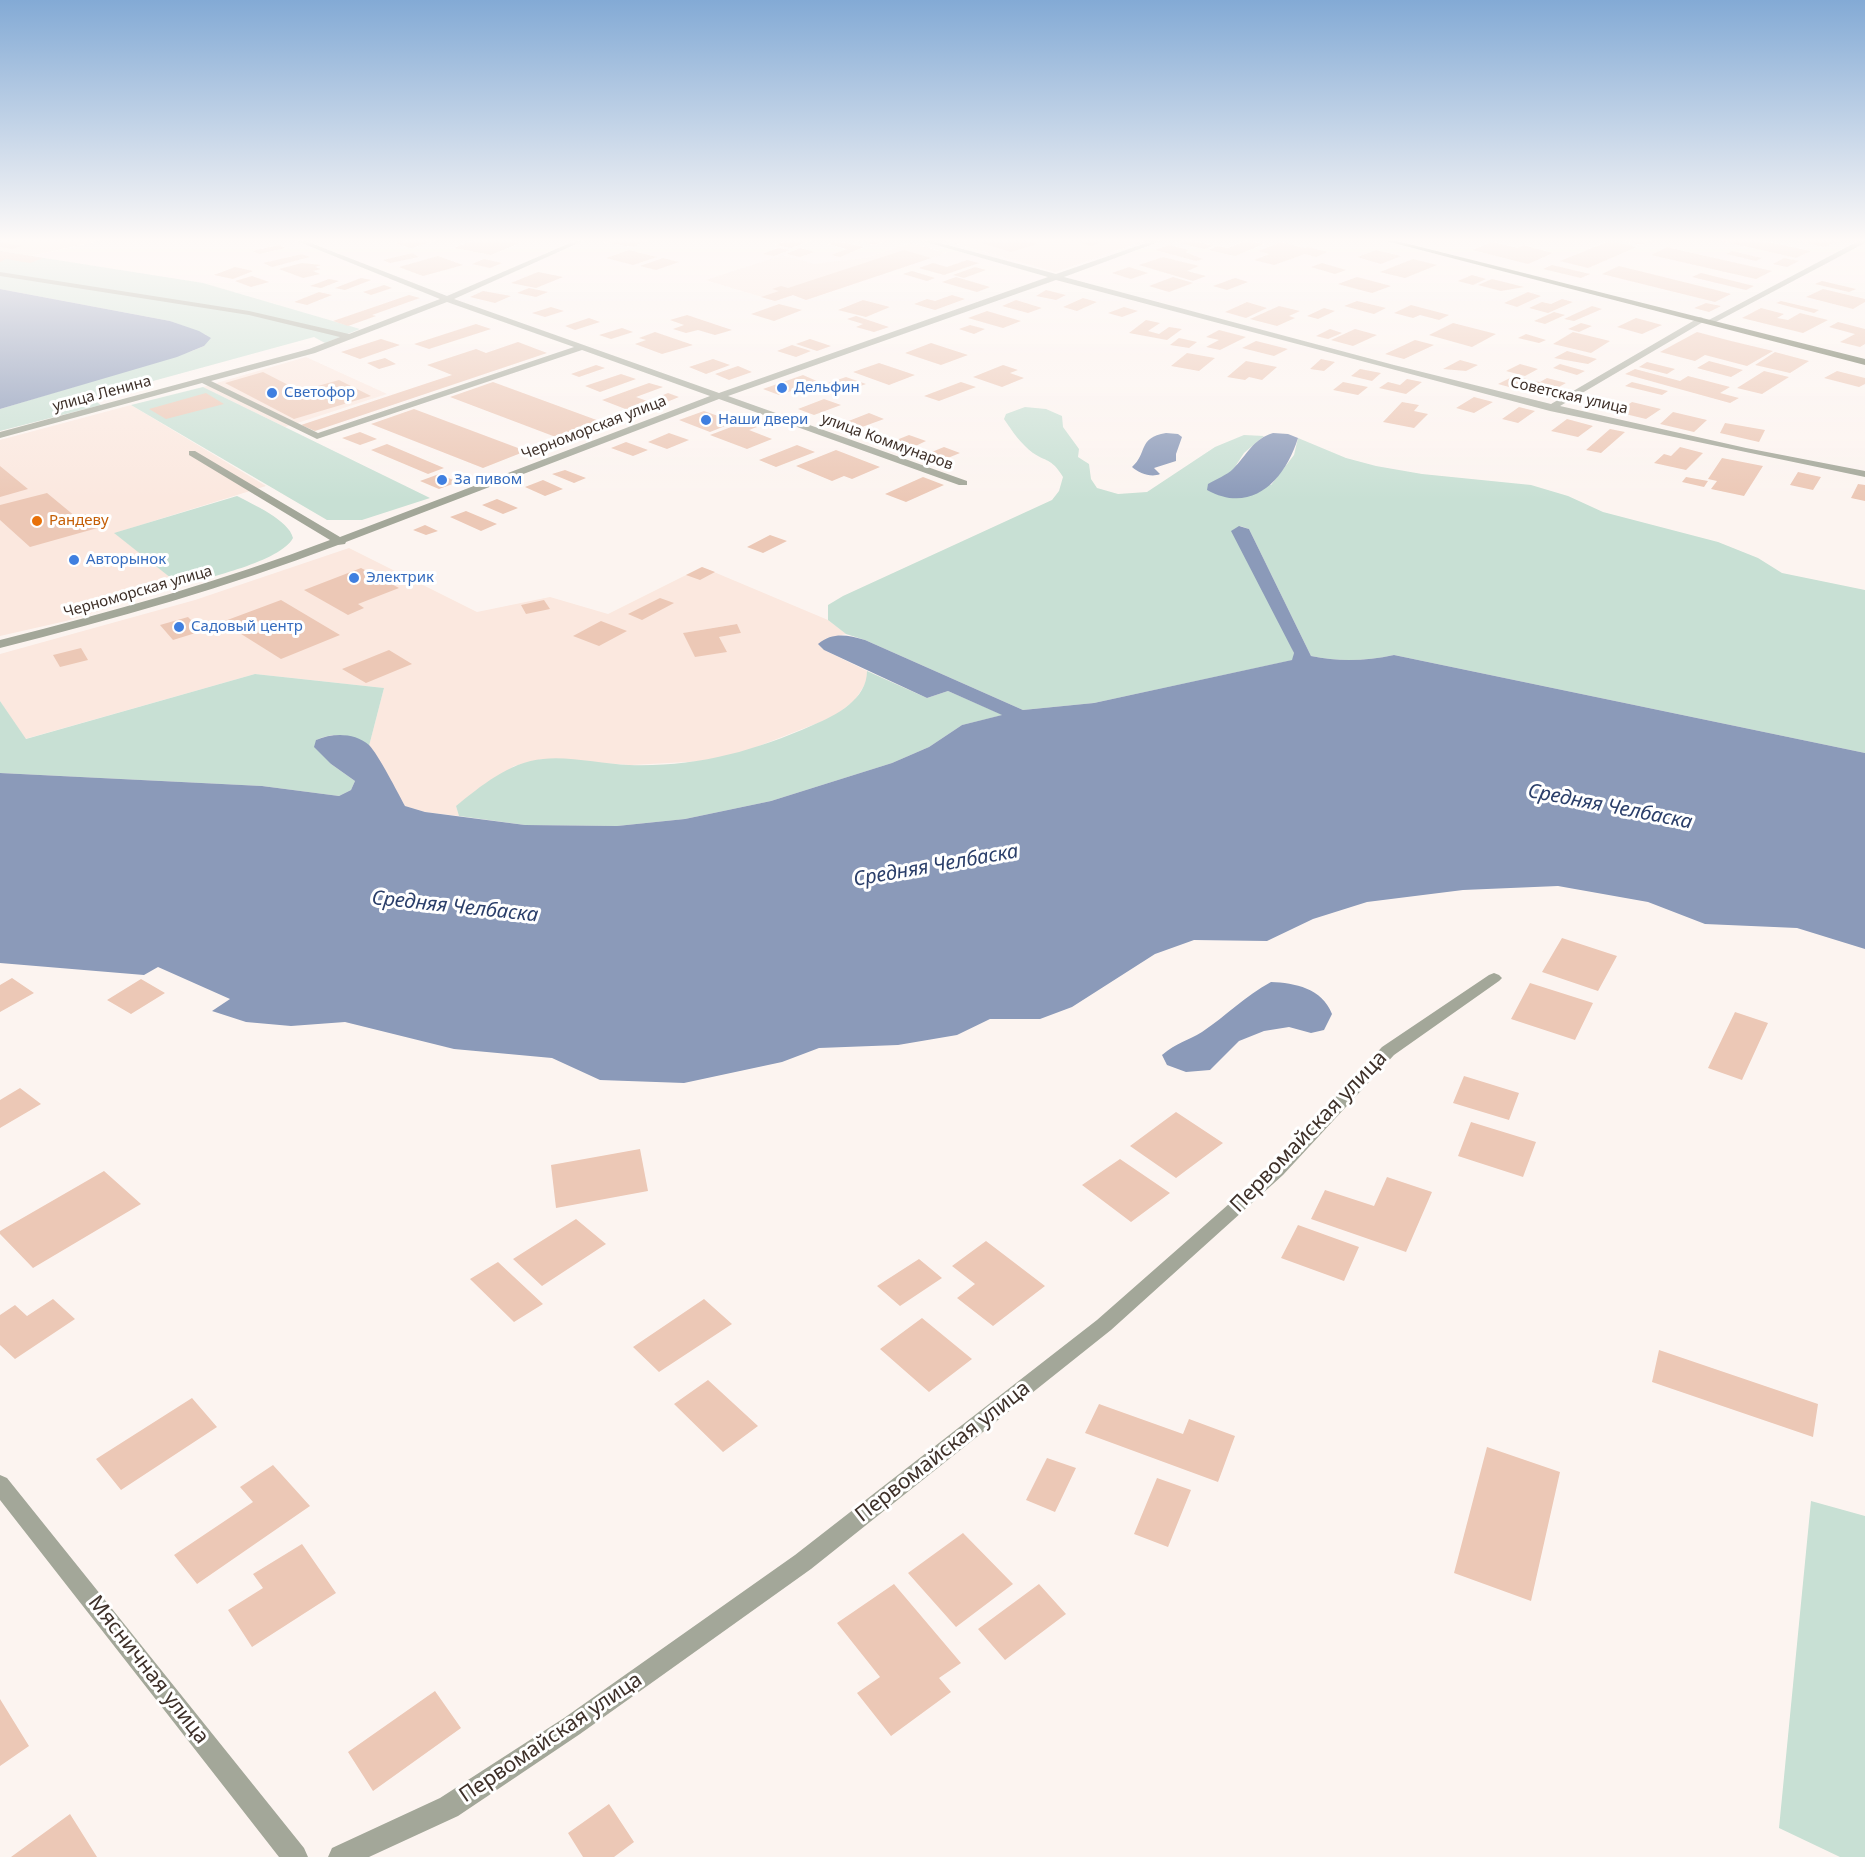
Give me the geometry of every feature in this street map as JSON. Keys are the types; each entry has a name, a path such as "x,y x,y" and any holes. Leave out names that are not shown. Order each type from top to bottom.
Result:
{"main road":[{"path":"1727,327 1865,362"}],"street":[{"path":"307,327 351,337"},
{"name":"улица Ленина","path":"0,435 312,351 377,327"},
{"name":"улица Коммунаров","path":"525,327 963,483"},
{"name":"Черноморская улица","path":"0,644 192,593 341,542 719,396 915,327"},
{"name":"Советская улица","path":"1243,327 1550,408 1759,454 1865,474"},
{"path":"1550,408 1695,327"},
{"path":"204,381 316,436 583,347"},
{"path":"192,453 341,542"},
{"name":"Первомайская улица","path":"341,1857 449,1807 572,1726 803,1563 1104,1326 1277,1171 1388,1051 1494,978"},
{"name":"Мясничная улица","path":"0,1484 295,1857"}],"shaded area":[{"path":"306,357 387,394 285,427 203,387"},
{"path":"131,405 266,486 115,533 181,586 66,621 0,636 0,440"},
{"path":"349,548 477,612 550,597 608,614 702,567 828,620 846,634 827,638 819,645 824,650 867,671 867,681 855,700 833,717 741,753 705,761 631,765 542,759 514,766 456,806 459,816 425,812 405,806 369,746 384,688 255,674 25,739 0,701 0,654 195,600","holes":["736,624 741,633 719,637 726,652 684,633"]}],"green space":[{"path":"185,327 352,327 360,329 325,343 314,337 91,398 101,405 0,431 0,409 192,351 204,346 206,335"},
{"path":"203,387 430,498 362,520 327,520 131,405"},
{"path":"1025,407 1046,409 1062,416 1063,427 1079,449 1078,457 1089,464 1091,479 1097,488 1118,494 1147,492 1215,447 1244,435 1264,436 1244,453 1233,470 1271,485 1294,455 1298,438 1346,458 1376,466 1422,474 1531,485 1568,496 1603,512 1718,542 1758,558 1782,573 1865,590 1865,753 1394,655 1352,660 1311,656 1249,529 1240,526 1294,653 1293,660 1094,703 1023,710 865,640 846,634 828,620 828,605 843,596 1052,500 1059,491 1063,477 1053,464 1025,446 1004,419 1006,414"},
{"path":"237,496 285,525 293,538 286,547 259,561 181,586 114,533"},
{"path":"867,671 927,698 948,691 1003,715 962,725 929,747 892,763 771,801 685,819 617,826 525,825 459,816 456,806 475,791 507,770 531,761 553,758 654,765 723,756 768,743 841,711 862,690"},
{"path":"255,674 384,688 369,746 355,739 337,735 316,740 331,764 355,781 351,790 339,796 262,786 0,773 0,701 26,739"},
{"path":"1811,1501 1865,1516 1865,1857 1840,1857 1779,1828"}],"water":[{"path":"0,327 186,327 211,338 204,346 177,357 0,409"},
{"path":"1166,433 1178,434 1182,437 1176,461 1154,468 1160,474 1157,475 1145,474 1132,467 1151,438"},
{"path":"1273,433 1288,434 1298,438 1285,467 1265,489 1252,496 1238,498 1223,497 1207,490 1208,484 1231,471 1255,443"},
{"name":"Средняя Челбаска","path":"1239,526 1249,529 1311,656 1352,660 1394,655 1865,753 1865,949 1797,928 1705,924 1648,902 1558,886 1463,890 1367,902 1313,919 1267,941 1194,940 1155,954 1072,1007 1040,1019 990,1019 957,1035 898,1045 819,1048 782,1062 684,1083 600,1080 552,1058 454,1049 345,1022 291,1026 246,1022 212,1011 230,999 158,967 144,975 0,963 0,773 262,786 339,796 351,790 355,781 331,764 314,747 316,740 343,735 357,738 369,745 405,806 425,812 525,825 617,826 685,819 771,801 892,763 929,747 962,725 1002,715 948,691 927,698 824,650 818,644 835,636 865,640 1023,710 1094,703 1292,660 1294,653 1231,531"},
{"path":"1271,982 1298,986 1322,998 1332,1014 1324,1030 1311,1033 1289,1027 1264,1031 1239,1041 1210,1070 1186,1072 1167,1065 1162,1055 1167,1051 1202,1032"}],"building":[{"path":"468,327 491,329 429,349 414,344"},
{"path":"567,327 585,327 575,330"},
{"path":"679,327 722,327 732,330 715,335 698,330 686,333 673,329"},
{"path":"856,327 888,327 889,327 874,332"},
{"path":"976,327 985,329 974,334 959,329"},
{"path":"1137,327 1155,327 1148,331 1159,334 1169,327 1182,329 1167,340 1129,333"},
{"path":"1446,327 1467,327 1496,334 1472,347 1429,335"},
{"path":"1573,327 1591,327 1579,332 1568,329"},
{"path":"1618,327 1658,327 1642,334"},
{"path":"1777,327 1815,327 1803,333"},
{"path":"1829,327 1856,327 1865,329 1865,344 1860,347 1840,342 1855,334"},
{"path":"622,328 633,332 611,339 599,335"},
{"path":"1330,329 1342,333 1328,339 1316,336"},
{"path":"1355,329 1377,335 1353,346 1331,340"},
{"path":"1219,330 1246,337 1220,350 1206,347 1219,340 1206,337"},
{"path":"655,332 693,345 662,354 635,344 646,340 639,338"},
{"path":"1573,332 1610,341 1591,353 1553,344"},
{"path":"1697,332 1773,351 1747,366 1705,355 1695,361 1660,352"},
{"path":"1526,334 1546,340 1539,343 1518,338"},
{"path":"1179,338 1197,342 1189,348 1170,345"},
{"path":"381,339 400,345 360,359 341,352"},
{"path":"810,339 831,346 817,351 796,344"},
{"path":"1415,340 1434,345 1404,359 1385,354"},
{"path":"1256,341 1288,349 1274,356 1242,348"},
{"path":"518,342 547,353 315,431 301,425 452,375 427,365 476,349 486,353"},
{"path":"931,343 968,355 941,365 905,353"},
{"path":"792,345 811,351 796,357 777,351"},
{"path":"1567,351 1597,359 1588,364 1554,358"},
{"path":"1775,352 1809,361 1790,373 1755,365"},
{"path":"1187,353 1215,358 1199,371 1171,366"},
{"path":"385,358 396,364 379,369 367,363"},
{"path":"713,359 730,365 706,374 689,367"},
{"path":"1321,359 1335,362 1324,371 1310,369"},
{"path":"1460,360 1478,365 1466,371 1443,369"},
{"path":"1246,361 1277,367 1262,380 1249,377 1245,380 1227,377"},
{"path":"1709,361 1743,370 1731,377 1697,368"},
{"path":"1647,362 1675,369 1667,374 1639,367"},
{"path":"879,363 915,375 889,385 853,372"},
{"path":"1520,364 1538,369 1525,376 1506,371"},
{"path":"1560,364 1585,371 1577,375 1553,368"},
{"path":"596,365 605,368 579,377 571,374"},
{"path":"1003,365 1018,370 1010,373 1024,378 1002,387 973,377"},
{"path":"738,366 752,372 729,380 715,374"},
{"path":"1360,369 1381,373 1372,381 1351,376"},
{"path":"1635,369 1680,381 1688,376 1730,387 1720,393 1739,398 1730,403 1625,374"},
{"path":"1764,371 1789,377 1762,394 1737,388"},
{"path":"1837,371 1865,378 1865,384 1859,387 1824,378"},
{"path":"263,372 300,391 339,380 371,396 294,419 225,383"},
{"path":"621,374 636,379 600,392 585,386"},
{"path":"803,375 819,382 779,395 763,389"},
{"path":"1514,376 1527,379 1520,383 1526,385 1547,378 1566,383 1555,389 1562,391 1550,398 1498,384"},
{"path":"846,377 866,384 849,390 828,383"},
{"path":"1407,379 1422,382 1406,394 1379,388 1388,382 1400,385"},
{"path":"493,382 602,422 561,439 450,397"},
{"path":"961,382 976,387 939,401 924,396"},
{"path":"1343,382 1368,387 1358,395 1333,390"},
{"path":"1632,382 1668,391 1662,395 1625,386"},
{"path":"649,383 663,387 636,397 650,402 628,410 602,400"},
{"path":"206,393 224,404 166,419 149,409"},
{"path":"668,393 679,397 662,404 651,400"},
{"path":"1474,397 1493,402 1474,413 1456,408"},
{"path":"824,399 841,405 814,415 798,409"},
{"path":"1402,402 1419,405 1414,411 1428,414 1414,428 1383,422"},
{"path":"1632,402 1661,409 1646,419 1617,412"},
{"path":"1519,407 1535,411 1518,423 1502,419"},
{"path":"414,409 526,451 483,468 371,424"},
{"path":"704,411 735,422 710,432 679,420"},
{"path":"1673,412 1707,420 1694,432 1660,424"},
{"path":"869,413 884,419 862,427 846,422"},
{"path":"755,418 768,423 749,430 772,439 747,449 710,435"},
{"path":"1567,419 1593,426 1578,437 1551,431"},
{"path":"1725,423 1765,430 1759,442 1720,433"},
{"path":"1610,429 1625,432 1601,453 1586,450"},
{"path":"360,432 377,439 360,445 342,438"},
{"path":"669,433 689,440 667,449 648,442"},
{"path":"909,435 926,441 907,450 889,443"},
{"path":"626,442 648,450 633,456 611,448"},
{"path":"387,444 444,468 428,474 371,450"},
{"path":"797,445 815,452 776,467 759,460"},
{"path":"944,447 960,453 938,462 922,456"},
{"path":"1680,447 1703,453 1686,470 1654,463 1664,454 1671,456"},
{"path":"836,450 880,467 852,479 844,476 832,481 796,466"},
{"path":"1722,458 1763,466 1744,496 1711,489 1717,481 1708,479"},
{"path":"0,466 28,489 0,497"},
{"path":"565,470 586,478 574,483 552,474"},
{"path":"1798,472 1821,477 1813,490 1790,485"},
{"path":"439,474 458,482 439,489 420,481"},
{"path":"923,477 944,485 906,502 885,494"},
{"path":"1686,477 1708,481 1704,487 1682,482"},
{"path":"543,480 563,489 545,496 525,487"},
{"path":"1858,484 1865,485 1865,501 1851,498"},
{"path":"47,493 76,517 85,514 101,527 30,547 0,520 0,505"},
{"path":"497,499 518,508 503,514 482,505"},
{"path":"466,511 497,524 481,531 450,517"},
{"path":"425,525 438,531 426,535 413,530"},
{"path":"770,535 787,541 763,553 747,547"},
{"path":"702,567 715,572 700,580 686,575"},
{"path":"361,568 399,588 358,604 364,608 348,615 304,590"},
{"path":"660,598 674,603 642,620 628,614"},
{"path":"281,600 340,635 281,659 222,622"},
{"path":"544,600 550,609 526,614 521,605"},
{"path":"188,617 202,631 173,640 160,625"},
{"path":"601,621 627,631 599,646 573,636"},
{"path":"737,624 741,633 719,637 727,652 695,657 683,633"},
{"path":"81,648 88,660 60,667 53,655"},
{"path":"389,650 412,664 366,683 342,669"},
{"path":"1562,938 1617,956 1598,991 1542,972"},
{"path":"12,978 34,993 0,1012 0,985"},
{"path":"141,979 165,993 131,1014 107,1000"},
{"path":"1530,983 1593,1003 1575,1040 1511,1019"},
{"path":"1735,1012 1768,1023 1742,1080 1708,1068"},
{"path":"1464,1076 1519,1093 1509,1120 1453,1103"},
{"path":"20,1088 41,1104 0,1128 0,1100"},
{"path":"1176,1112 1223,1143 1176,1178 1130,1146"},
{"path":"1471,1122 1536,1142 1523,1177 1458,1156"},
{"path":"640,1149 648,1191 556,1208 551,1165"},
{"path":"1120,1159 1170,1193 1131,1222 1082,1185"},
{"path":"104,1171 141,1204 33,1268 0,1234 0,1231"},
{"path":"1387,1177 1432,1192 1406,1252 1311,1219 1325,1190 1374,1206"},
{"path":"576,1219 606,1244 542,1286 513,1259"},
{"path":"1298,1225 1359,1247 1344,1281 1281,1258"},
{"path":"986,1241 1045,1286 993,1326 957,1298 975,1284 952,1266"},
{"path":"919,1259 942,1278 900,1306 877,1286"},
{"path":"498,1262 543,1304 514,1322 470,1279"},
{"path":"53,1299 75,1319 15,1359 0,1345 0,1315 15,1305 27,1316"},
{"path":"704,1299 732,1324 659,1372 633,1347"},
{"path":"922,1318 972,1359 929,1392 880,1349"},
{"path":"1659,1350 1818,1404 1813,1437 1652,1382"},
{"path":"708,1380 758,1426 723,1452 674,1404"},
{"path":"192,1398 217,1427 121,1490 96,1459"},
{"path":"1099,1404 1183,1434 1189,1419 1235,1436 1218,1482 1085,1433"},
{"path":"1487,1447 1560,1472 1531,1601 1454,1573"},
{"path":"1047,1458 1076,1468 1055,1512 1026,1500"},
{"path":"273,1465 310,1506 197,1584 174,1555 253,1502 240,1487"},
{"path":"1157,1478 1191,1490 1168,1547 1134,1534"},
{"path":"963,1533 1013,1584 956,1627 908,1573"},
{"path":"302,1544 336,1593 252,1647 228,1610 263,1588 253,1574"},
{"path":"894,1584 961,1663 939,1678 951,1692 891,1736 857,1693 880,1677 837,1623"},
{"path":"1039,1584 1066,1614 1005,1660 978,1629"},
{"path":"435,1691 461,1728 373,1791 348,1752"},
{"path":"0,1699 29,1746 0,1766"},
{"path":"609,1804 634,1842 614,1857 583,1857 568,1833"},
{"path":"70,1814 97,1857 11,1857"}],"place":[{"name":"Дельфин","path":"782,388"},
{"name":"Светофор","path":"272,393"},
{"name":"Наши двери","path":"706,420"},
{"name":"За пивом","path":"442,480"},
{"name":"Рандеву","path":"37,521"},
{"name":"Авторынок","path":"74,560"},
{"name":"Электрик","path":"354,578"},
{"name":"Садовый центр","path":"179,627"}]}
